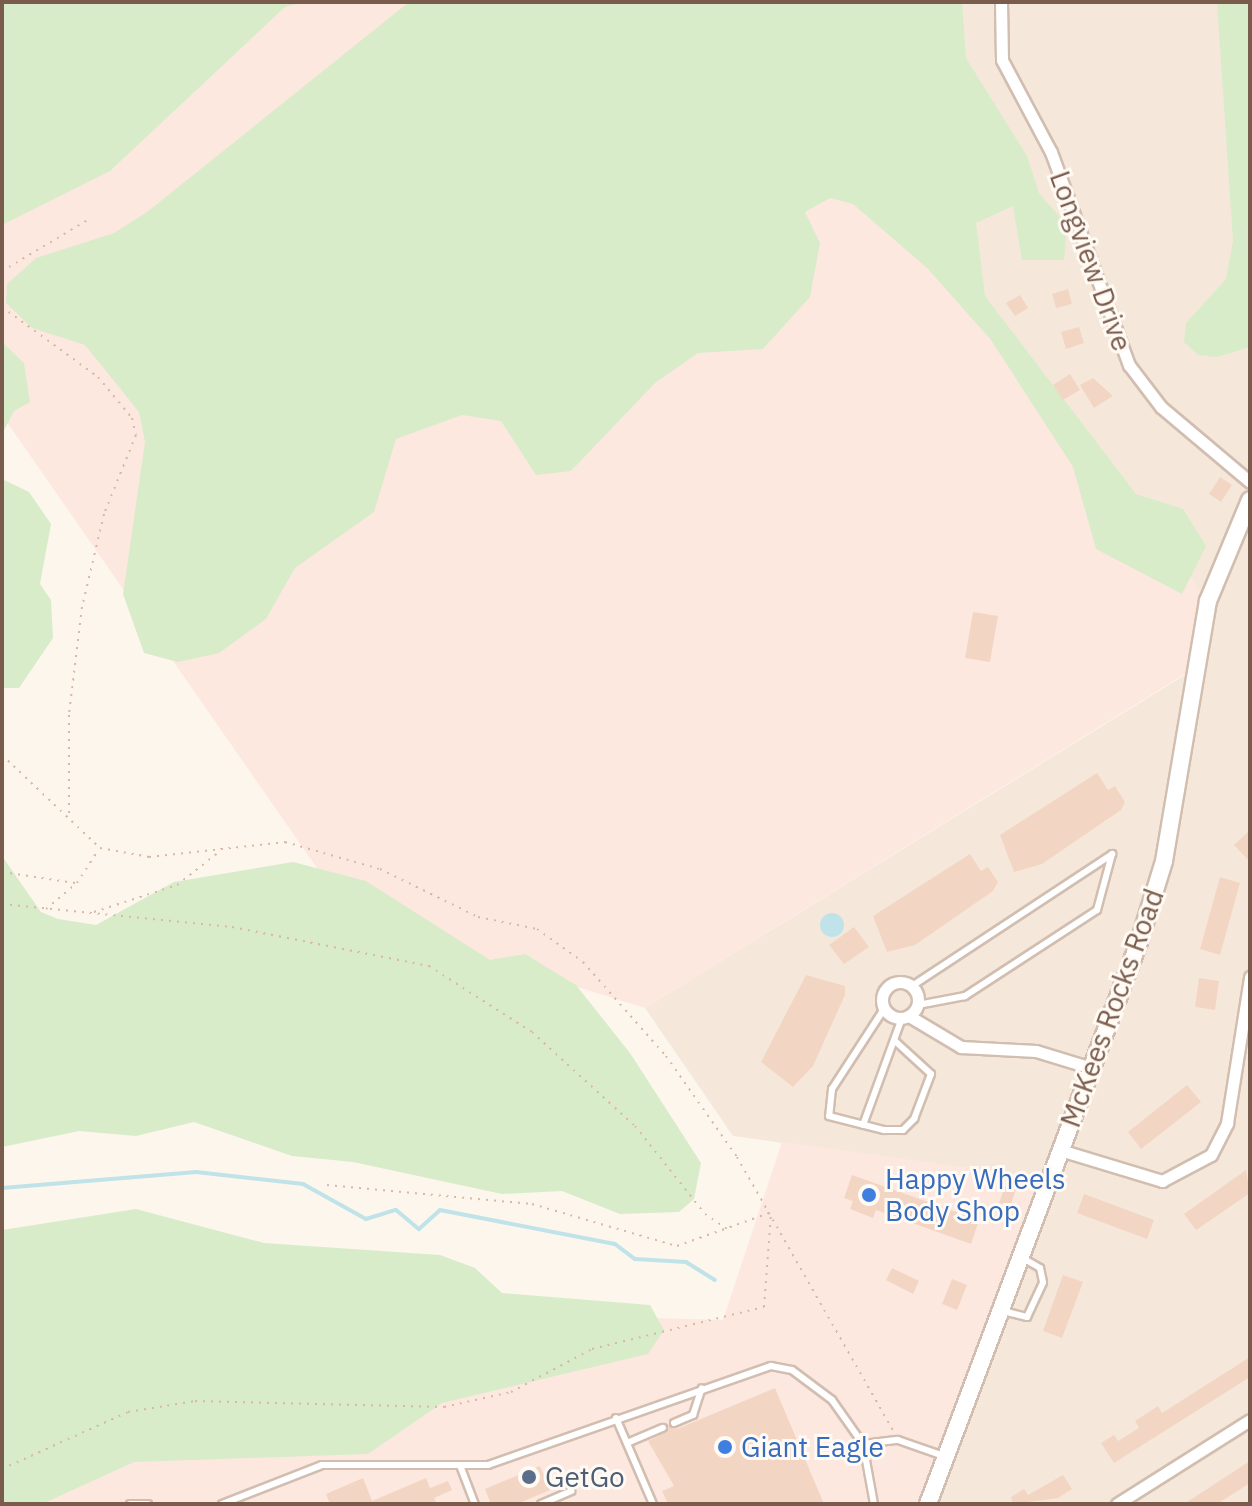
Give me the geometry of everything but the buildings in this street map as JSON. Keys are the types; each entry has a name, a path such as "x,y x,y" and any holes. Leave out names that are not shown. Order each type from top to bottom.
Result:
{"street":[{"name":"Longview Drive","path":"1001,2 1002,60 1051,152 1129,365 1161,407 1250,482"},
{"name":"McKees Rocks Road","path":"928,1504 1092,1068 1164,861 1208,601 1250,500"},
{"path":"1060,1150 1140,1179 1162,1181 1197,1167 1222,1139 1244,1052 1250,977"},
{"path":"906,1017 918,1005 912,986 886,989 884,1009 906,1017 961,1047 1036,1051 1092,1068"},
{"path":"1117,1504 1250,1420"}],"lane":[{"path":"912,986 1112,854 1097,910 965,996 918,1005"},
{"path":"884,1009 869,1023 825,1108 829,1116 863,1125 903,1130 931,1086 931,1074 895,1041"},
{"path":"863,1125 906,1017"},
{"path":"1002,1310 1027,1317 1043,1282 1040,1268 1021,1257"},
{"path":"222,1504 322,1465 461,1468 771,1366 792,1370 832,1400 863,1444 874,1504"},
{"path":"674,1423 693,1415 702,1388"},
{"path":"616,1418 653,1504"},
{"path":"627,1443 663,1428"},
{"path":"863,1444 898,1440 947,1457"},
{"path":"461,1468 475,1504"},
{"path":"541,1504 571,1491"},
{"path":"130,1504 148,1504"}],"path":[{"path":"2,271 91,218"},
{"path":"2,307 98,377 132,418 136,435 104,514 82,607 69,715 69,817"},
{"path":"2,755 100,848 149,857 285,842 380,869 478,917 537,929 583,962 666,1056 771,1212 898,1440"},
{"path":"46,909 77,883 100,848"},
{"path":"90,913 177,885 219,851"},
{"path":"2,872 77,883"},
{"path":"2,904 232,927 429,966 532,1032 635,1126 705,1214 730,1231"},
{"path":"327,1185 532,1204 677,1246 730,1231 771,1212"},
{"path":"2,1469 128,1412 195,1401 444,1407 511,1392 592,1349 764,1307 771,1212"}],"shaded area":[{"path":"2,2 744,2 1208,601 1193,669 645,1008 351,917 2,415"},
{"path":"744,2 1249,2 1250,1504 928,1504 1049,1180 733,1136 645,1008 1193,670"},
{"path":"782,1142 1049,1179 928,1504 2,1504 2,1477 405,1311 723,1320"}],"green space":[{"path":"2,2 304,2 285,7 110,171 2,225"},
{"path":"409,2 962,2 966,58 1027,156 1039,193 1067,225 1064,260 1022,260 1013,206 976,223 985,296 1136,494 1183,509 1206,546 1182,594 1096,549 1073,467 991,340 927,268 853,204 830,198 805,212 820,243 810,297 763,349 698,353 655,383 571,471 536,475 501,421 462,415 396,439 374,512 295,568 266,619 219,653 178,662 144,653 123,594 145,442 139,412 85,345 32,328 6,303 7,284 36,258 114,233 147,212"},
{"path":"1217,2 1250,2 1250,347 1217,357 1198,355 1184,342 1186,323 1226,279 1233,241"},
{"path":"2,342 24,363 30,402 14,411 2,434"},
{"path":"2,479 29,492 51,524 40,584 51,600 53,638 19,688 2,688"},
{"path":"2,856 41,912 58,919 96,925 174,882 293,862 366,881 490,960 525,954 576,985 630,1053 701,1163 694,1199 679,1212 620,1214 562,1191 502,1194 353,1162 292,1156 194,1122 136,1136 79,1131 2,1147"},
{"path":"136,1209 264,1243 440,1255 475,1268 502,1293 650,1305 664,1330 648,1354 442,1403 368,1454 134,1462 42,1504 2,1504 2,1230"}],"water":[{"path":"832,913 841,916 844,925 841,934 832,937 823,934 820,925 823,916"}],"waterway":[{"path":"2,1188 196,1172 303,1184 366,1219 396,1210 419,1229 440,1210 615,1244 635,1259 686,1262 715,1280"}],"place":[{"name":"Happy Wheels Body Shop","path":"869,1195"},
{"name":"Giant Eagle","path":"725,1447"},
{"name":"GetGo","path":"529,1477"}]}
